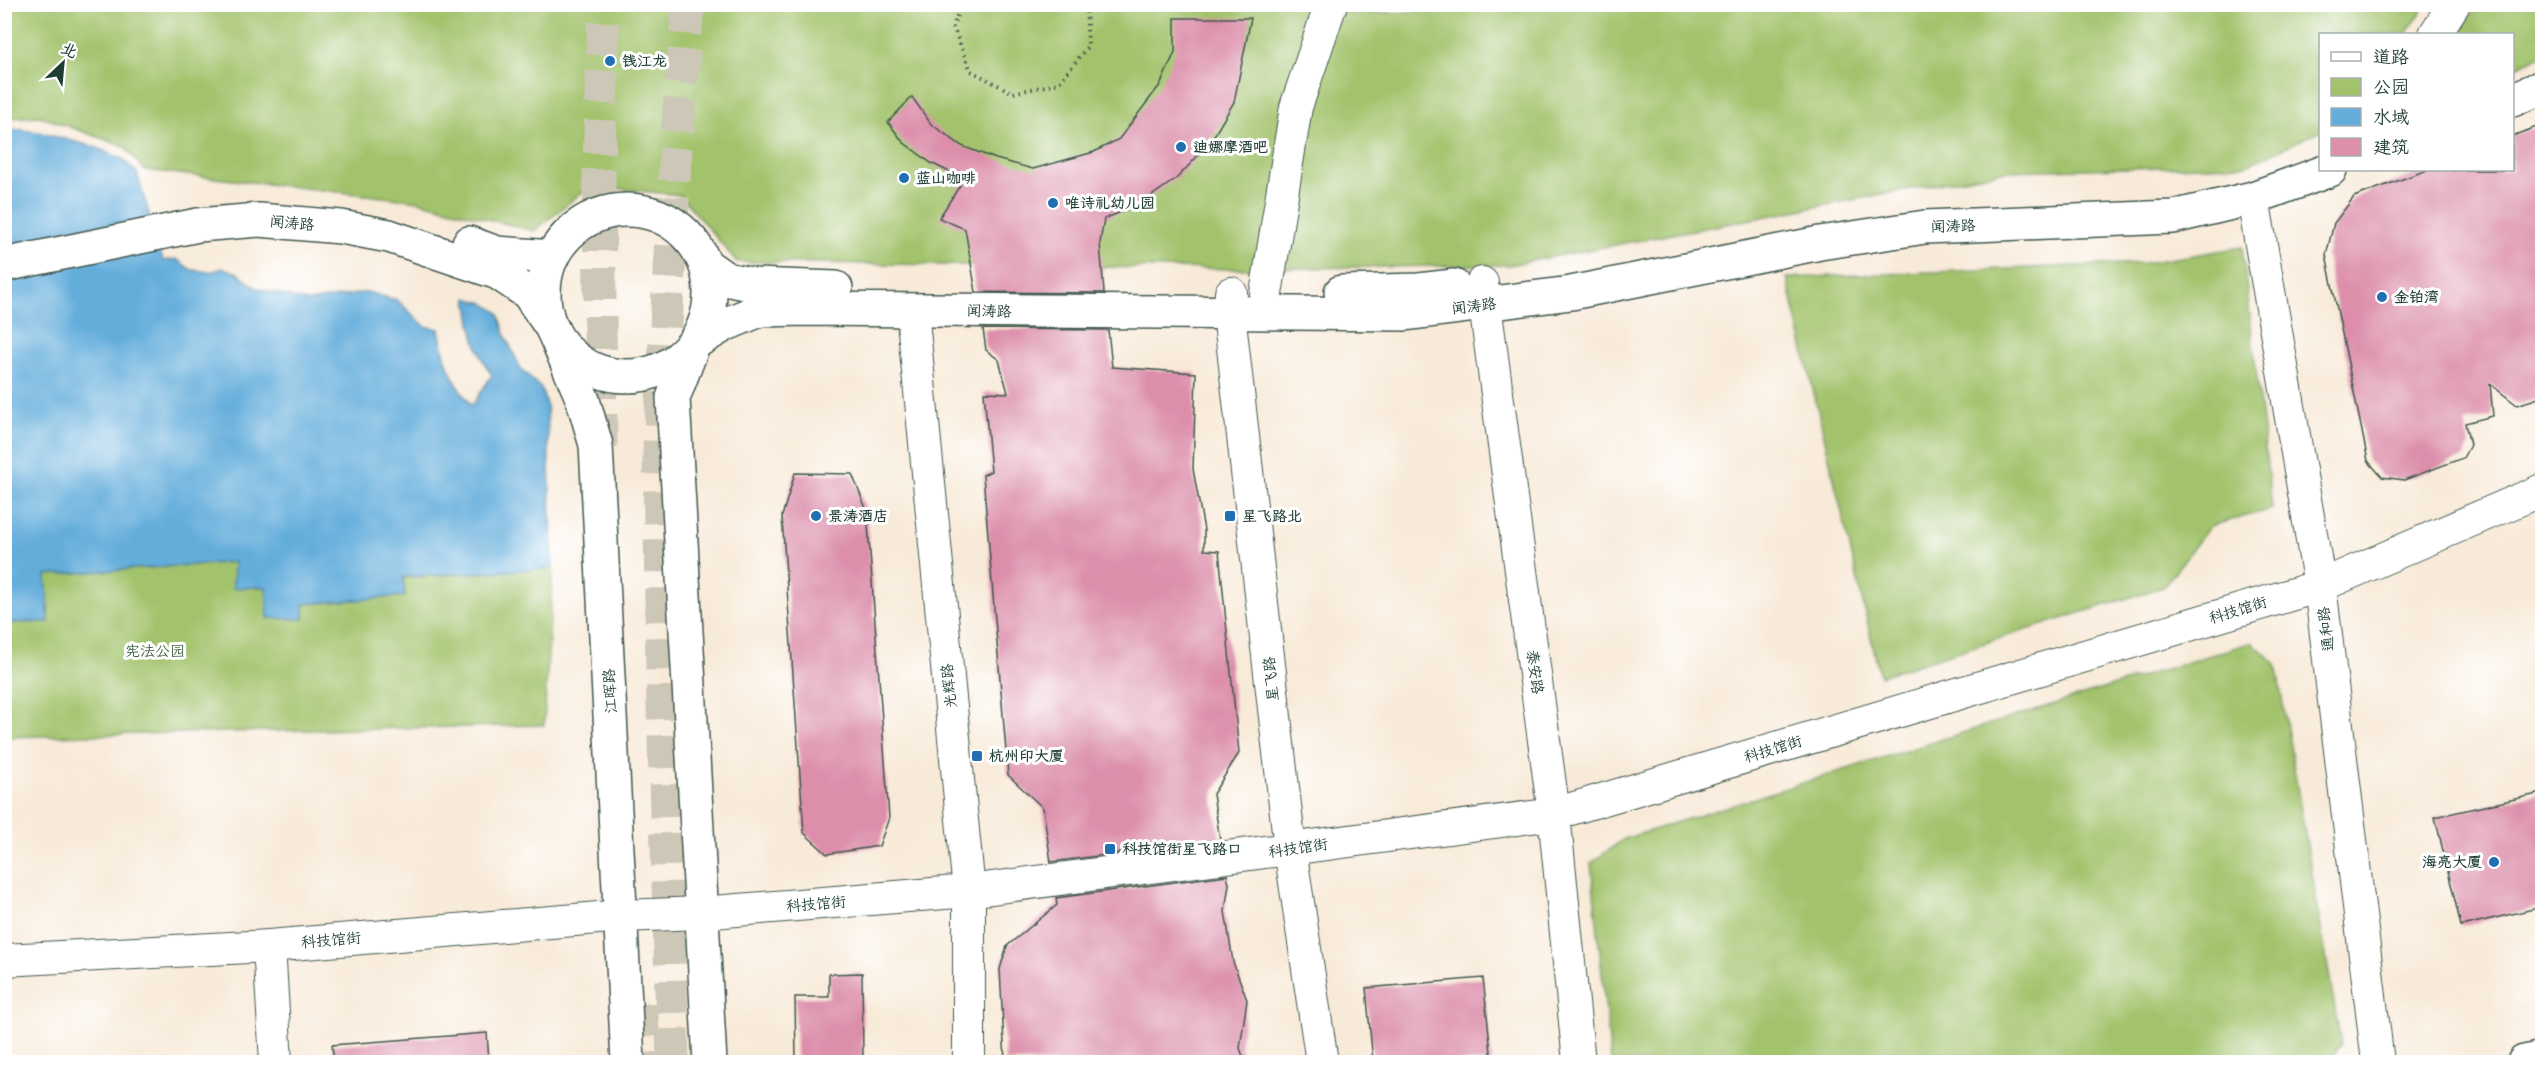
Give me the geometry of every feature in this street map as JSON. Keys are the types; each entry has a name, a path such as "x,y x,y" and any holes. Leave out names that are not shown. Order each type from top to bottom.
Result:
{"main road":[{"path":"2514,99 2542,87"},
{"name":"闻涛路","path":"706,265 726,279 754,285 1230,303 1405,314 1562,273 1863,216 1950,208 2253,198 2327,171"},
{"name":"闻涛路","path":"4,265 103,243 194,215 223,200 298,202 356,211 433,230 497,253 552,257"},
{"name":"闻涛路","path":"552,328 545,305 545,280 552,257 568,234 590,218 617,210 645,211 671,222 692,240 706,265 711,292 707,319 694,343"},
{"name":"闻涛路","path":"4,247 73,227 194,215 340,227 389,236 498,273 528,293 568,351 591,368 614,375 639,375 663,369 694,343 724,325 760,310 912,310 1230,303 1266,294 1419,290 1483,293"},
{"name":"江晖路","path":"552,328 583,400 596,445 628,1062"},
{"path":"694,343 673,398 710,1062"},
{"path":"2524,1062 2542,1058"}],"street":[{"path":"1266,294 1296,107 1331,4"},
{"path":"2436,33 2454,4"},
{"name":"通和路","path":"2253,198 2320,586 2378,1062"},
{"name":"泰安路","path":"1483,293 1554,814 1579,1062"},
{"name":"星飞路","path":"1230,303 1290,849 1322,1062"},
{"name":"光辉路","path":"912,310 969,891 969,1062"},
{"name":"科技馆街","path":"4,960 269,945 969,891 1554,814 2320,586 2542,490"},
{"path":"269,945 276,1062"}],"path":[{"path":"961,4 953,27 971,71 1013,93 1059,83 1088,46 1086,4"}],"green space":[{"path":"1323,4 1353,14 1606,4 2426,5 2407,33 2319,33 2319,131 2247,165 2006,171 1509,265 1236,269 737,262 680,195 590,186 534,231 418,201 144,170 125,147 40,116 5,118 4,5"},
{"path":"2478,4 2542,5 2542,55 2514,68 2514,33 2460,33"},
{"path":"2242,247 2272,509 2210,526 2163,587 1880,676 1787,278 2145,263"},
{"name":"宪法公园","path":"234,562 304,618 304,604 405,596 403,578 553,568 544,725 5,737 4,623 49,622 45,575"},
{"path":"2252,642 2276,664 2341,1044 2328,1062 1611,1062 1591,863 1624,839"}],"water":[{"path":"4,128 38,132 95,147 124,160 137,173 163,261 176,259 192,270 210,272 223,268 236,272 257,288 308,302 367,292 397,300 425,326 439,329 450,370 472,406 492,375 478,348 467,298 484,303 499,313 505,335 521,369 541,388 547,407 553,568 403,577 405,596 304,604 304,619 268,618 266,587 233,588 234,562 46,575 49,622 5,623"}],"building":[{"path":"1175,18 1251,18 1234,102 1209,144 1177,178 1140,204 1104,219 1100,243 1104,293 976,292 965,229 939,218 964,179 931,163 903,142 888,122 912,97 931,124 962,146 996,159 1033,169 1094,152 1119,139 1160,85 1175,52"},
{"name":"金铂湾","path":"2542,125 2542,397 2517,405 2490,384 2493,416 2465,423 2470,445 2463,458 2404,480 2382,477 2368,461 2326,255 2334,223 2354,197 2424,171 2514,171 2514,135"},
{"path":"983,329 1108,330 1112,367 1196,373 1193,469 1204,530 1204,550 1219,551 1239,753 1213,794 1220,840 1051,862 1043,808 1008,775 983,475 991,471 984,392 1008,393 999,360 986,350"},
{"path":"795,473 852,474 867,511 889,818 879,846 827,854 804,833 782,516"},
{"name":"海亮大厦","path":"2542,793 2542,907 2461,926 2435,817"},
{"path":"1227,875 1229,884 1225,911 1233,962 1247,1000 1240,1048 1245,1062 1005,1062 1000,969 1007,946 1057,905 1056,898"},
{"path":"862,973 863,1062 796,1062 795,997 829,997 829,974"},
{"path":"1483,978 1492,1062 1373,1062 1366,988"},
{"path":"487,1033 489,1062 334,1062 332,1045"}],"tunnel":[{"path":"601,447 599,166 604,4"},
{"path":"673,1062 662,671 659,452 676,147 688,4"},
{"path":"641,1004 645,1062"}],"place":[{"name":"钱江龙","path":"610,61"},
{"name":"迪娜摩酒吧","path":"1181,147"},
{"name":"蓝山咖啡","path":"904,178"},
{"name":"唯诗礼幼儿园","path":"1053,203"},
{"name":"金铂湾","path":"2382,297"},
{"name":"景涛酒店","path":"816,516"},
{"name":"星飞路北","path":"1230,516"},
{"name":"杭州印大厦","path":"977,756"},
{"name":"科技馆街星飞路口","path":"1110,849"},
{"name":"海亮大厦","path":"2494,862"}]}
